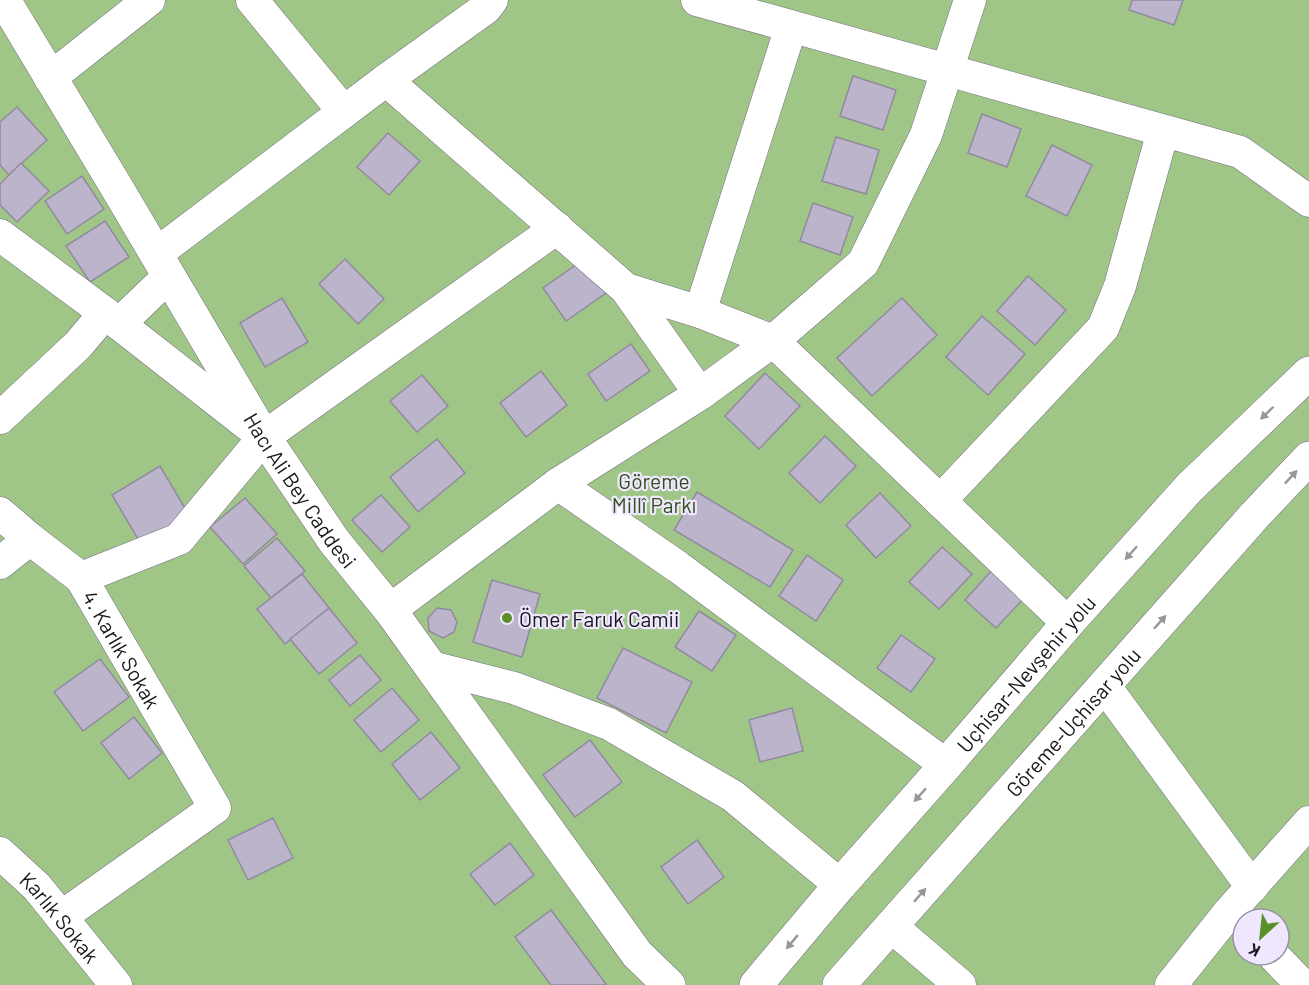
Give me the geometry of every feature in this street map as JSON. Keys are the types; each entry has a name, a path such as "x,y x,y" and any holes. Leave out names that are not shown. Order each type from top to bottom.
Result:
{"main road":[{"name":"Hacı Ali Bey Caddesi","path":"4,0 264,437 334,540 390,610 637,954"},
{"name":"Uçhisar-Nevşehir yolu","path":"756,985 1068,623 1189,488 1309,373"},
{"name":"Göreme-Uçhisar yolu","path":"839,985 1255,515 1309,458"},
{"path":"637,954 651,985"},
{"path":"637,954 669,985"}],"street":[{"path":"50,78 150,0"},
{"path":"252,0 344,112"},
{"path":"0,418 78,345 112,318 162,265 344,112 486,8 492,0"},
{"path":"697,0 1240,152 1309,201"},
{"path":"390,610 558,483 700,394 773,341 863,263 926,135 970,0"},
{"path":"700,312 791,27"},
{"path":"386,80 626,289 700,394"},
{"path":"940,501 1103,328 1120,286 1163,131"},
{"path":"81,578 179,539 264,437 557,228"},
{"path":"0,235 112,318 264,437"},
{"path":"626,289 700,312 773,341 1068,623"},
{"path":"558,483 678,567 946,765"},
{"name":"4. Karlık Sokak","path":"0,513 81,578 215,808 61,917"},
{"path":"0,563 30,539"},
{"path":"431,667 514,688 609,724 733,796 840,885"},
{"path":"1104,685 1252,887"},
{"path":"1242,907 1252,887 1309,822"},
{"name":"Karlık Sokak","path":"0,853 36,887 116,985"},
{"path":"1171,985 1231,924"},
{"path":"892,927 960,985"},
{"path":"1285,967 1302,985"}],"green space":[{"name":"Göreme Millî Parkı","path":"0,0 1309,0 1309,985 0,985"}],"building":[{"path":"1132,0 1183,0 1174,25 1129,10"},
{"path":"853,76 896,90 883,130 840,116"},
{"path":"17,107 47,140 9,175 0,165 0,122"},
{"path":"982,114 1021,129 1007,167 968,153"},
{"path":"388,133 420,161 389,195 357,167"},
{"path":"836,137 879,150 866,194 822,181"},
{"path":"1052,145 1092,165 1067,216 1026,196"},
{"path":"21,163 49,191 17,222 0,205 0,184"},
{"path":"82,176 104,209 67,234 45,201"},
{"path":"813,203 853,217 840,255 800,241"},
{"path":"105,221 129,257 90,282 66,246"},
{"path":"345,259 384,299 358,324 319,284"},
{"path":"583,260 606,293 566,321 543,288"},
{"path":"1028,276 1066,310 1035,345 997,311"},
{"path":"282,298 308,342 265,367 240,323"},
{"path":"902,298 937,335 872,396 837,358"},
{"path":"982,316 1025,354 988,395 946,357"},
{"path":"631,344 650,371 606,401 588,374"},
{"path":"541,371 567,405 526,437 500,403"},
{"path":"765,373 800,406 759,449 725,416"},
{"path":"422,375 448,406 417,432 390,401"},
{"path":"825,436 856,466 820,503 789,473"},
{"path":"437,439 465,473 418,512 390,477"},
{"path":"160,466 189,515 141,544 112,495"},
{"path":"697,492 793,550 770,587 674,530"},
{"path":"880,493 911,526 876,558 846,525"},
{"path":"381,495 410,527 382,552 352,520"},
{"path":"245,498 277,534 243,564 210,527"},
{"path":"277,538 305,571 271,598 244,566"},
{"path":"942,547 972,574 939,609 909,582"},
{"path":"807,555 843,580 816,621 779,596"},
{"path":"993,569 1025,597 996,628 965,600"},
{"path":"302,574 329,608 285,644 257,609"},
{"name":"Ömer Faruk Camii","path":"492,580 540,594 522,657 473,642"},
{"path":"329,608 357,643 319,674 290,639"},
{"path":"437,608 451,610 457,622 454,632 443,638 429,631 428,618"},
{"path":"699,611 736,635 712,671 675,647"},
{"path":"901,635 935,659 911,692 877,668"},
{"path":"623,648 692,682 666,733 597,698"},
{"path":"360,655 381,680 350,706 329,680"},
{"path":"100,659 129,697 83,731 54,692"},
{"path":"392,688 419,720 381,752 354,720"},
{"path":"792,708 803,751 760,762 749,720"},
{"path":"134,717 162,753 129,779 101,743"},
{"path":"431,732 460,768 420,800 392,764"},
{"path":"590,740 622,782 575,817 543,775"},
{"path":"273,818 293,858 248,880 228,840"},
{"path":"697,840 724,877 688,904 661,867"},
{"path":"510,843 534,875 495,905 470,874"},
{"path":"551,910 605,985 551,985 515,937"}],"place":[{"name":"Ömer Faruk Camii","path":"507,618"}]}
